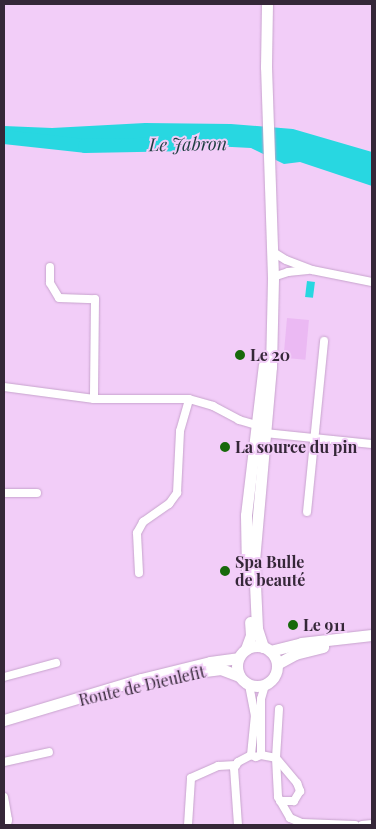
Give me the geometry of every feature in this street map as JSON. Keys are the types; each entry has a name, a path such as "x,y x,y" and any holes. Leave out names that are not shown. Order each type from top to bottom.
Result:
{"main road":[{"path":"267,4 267,104 273,277 271,367 260,469 254,561 257,628 277,664 274,676 265,684 250,685 239,676 236,667 238,658 246,649 251,635 246,564 246,515 255,424 272,306"},
{"path":"246,649 254,646 267,649 372,635"},
{"path":"277,664 303,651 372,641"},
{"name":"Route de Dieulefit","path":"4,720 141,679 210,662 238,658"},
{"name":"Route de Dieulefit","path":"44,707 209,670 222,669 239,676"}],"street":[{"path":"272,252 286,260 312,270 372,282"},
{"path":"50,267 50,283 59,298 95,299 94,399"},
{"path":"273,277 288,272 312,270"},
{"path":"307,512 324,340"},
{"path":"4,387 94,399 189,399 213,406 239,420 260,425 258,457 260,469"},
{"path":"139,573 137,533 143,522 168,504 177,492 180,431 189,399"},
{"path":"264,433 314,436 372,444"},
{"path":"4,493 37,493"},
{"path":"4,677 56,662"},
{"path":"261,755 261,699 265,684"},
{"path":"188,825 191,778 218,766 236,765 251,754 255,715 250,685"},
{"path":"278,709 277,793 287,814 296,822 355,825"},
{"path":"4,762 49,752"},
{"path":"251,754 256,757 261,755 276,758 297,784 300,791 294,801 280,801"},
{"path":"236,765 233,774 238,825"},
{"path":"4,797 8,820 7,825"},
{"path":"362,825 372,824"}],"shaded area":[{"path":"287,318 309,320 305,360 284,358"}],"water":[{"path":"145,123 231,124 293,129 372,152 372,186 300,162 284,164 251,148 137,142 4,140 4,126 52,128"},
{"path":"307,281 315,282 313,298 305,297"}],"waterway":[{"name":"Le Jabron","path":"4,137 85,146 190,144"}],"place":[{"name":"Le 20","path":"240,355"},
{"name":"La source du pin","path":"225,447"},
{"name":"Spa Bulle de beauté","path":"225,571"},
{"name":"Le 911","path":"293,625"}]}
